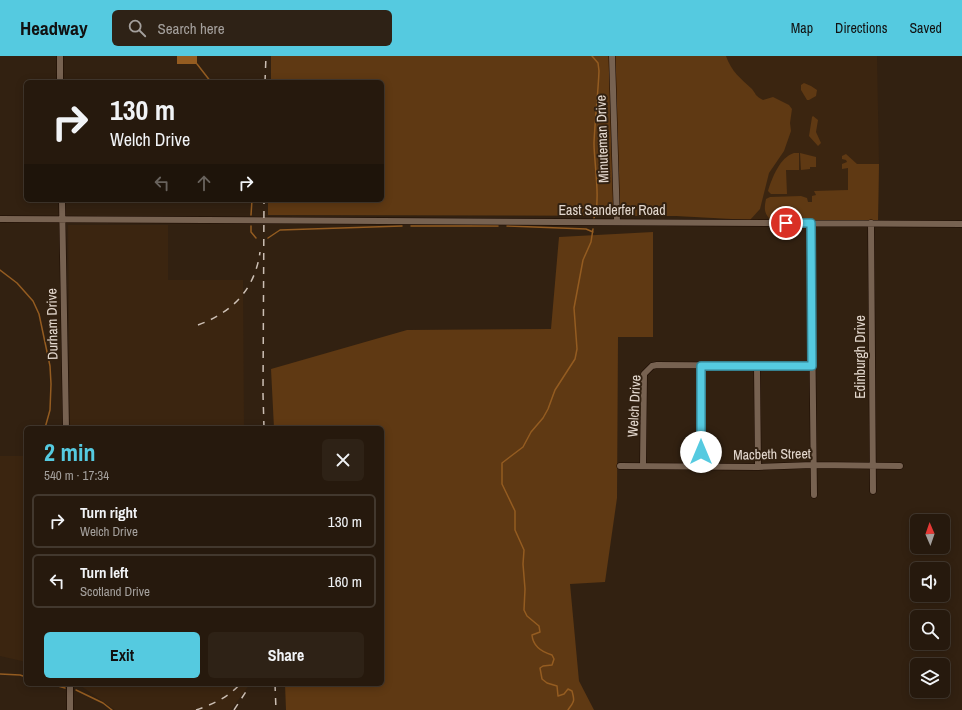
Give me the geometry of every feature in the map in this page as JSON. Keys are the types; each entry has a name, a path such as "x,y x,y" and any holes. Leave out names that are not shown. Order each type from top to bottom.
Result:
{"street":[{"path":"60,56 60,80"},
{"name":"Minuteman Drive","path":"612,56 617,222"},
{"name":"Durham Drive","path":"62,202 66,426"},
{"name":"East Sanderfer Road","path":"0,219 962,224"},
{"path":"811,223 814,495"},
{"name":"Edinburgh Drive","path":"871,223 873,491"},
{"name":"Welch Drive","path":"643,466 644,374 652,366 812,366"},
{"path":"701,366 701,467"},
{"path":"757,366 758,467"},
{"name":"Macbeth Street","path":"620,466 900,466"},
{"path":"70,686 70,710"}],"shaded area":[{"path":"177,56 197,56 197,64 177,64"},
{"path":"271,56 726,56 740,78 758,97 763,100 773,97 789,105 792,109 790,123 791,131 784,151 769,173 760,209 750,220 676,216 268,215 268,202 384,202 384,80 271,80"},
{"path":"676,56 877,56 879,164 878,222 771,221 676,216"},
{"path":"804,83 817,90 816,96 809,100 807,100 801,90 801,85"},
{"path":"813,116 818,120 816,132 821,143 818,146 809,136"},
{"path":"799,153 799,170 786,170 787,194 771,194 768,191 777,169 789,155"},
{"path":"800,153 816,157 816,167 801,170"},
{"path":"846,154 857,164 879,164 878,222 771,220 765,211 766,199 770,197 801,196 807,198 808,202 812,202 812,196 816,195 814,191 848,190 848,168 842,169 842,164 847,162 846,160 842,159 842,156"},
{"path":"68,225 168,225 168,280 243,280 244,426 70,426"},
{"path":"653,232 653,337 618,337 617,498 605,582 570,584 579,681 594,710 286,710 285,686 384,686 384,426 274,426 271,369 407,330 551,329 559,237"},
{"path":"0,456 24,456 24,662 0,656"},
{"path":"81,686 249,686 231,710 115,710"}],"waterway":[{"path":"592,56 598,63 599,71 594,143 597,192 594,218"},
{"path":"197,64 209,80"},
{"path":"251,215 252,202"},
{"path":"251,226 251,232 256,238"},
{"path":"268,238 280,230 402,226"},
{"path":"411,226 498,226"},
{"path":"507,226 586,229 593,232"},
{"path":"568,710 573,701 572,691 568,689 564,694 558,696 557,686 547,683 542,679 540,668 543,666 552,665 554,659 552,655 542,651 534,643 532,635 540,632 539,626 527,616 524,610 524,550 515,530 515,511 502,484 502,463 523,447 531,432 543,418 555,390 575,359 577,349 574,308 583,260 591,242 593,229"},
{"path":"0,270 17,283 33,301 39,314 50,366 50,410 46,426"},
{"path":"0,674 24,676"},
{"path":"58,686 65,688"},
{"path":"76,690 103,703 112,710"}],"railway":[{"path":"265,80 266,56"},
{"path":"264,202 264,426"},
{"path":"198,325 211,320 222,313 240,298 253,277 260,252"},
{"path":"196,710 220,700 238,686"},
{"path":"234,710 250,686"},
{"path":"275,686 276,710"}],"route":[{"path":"701,452 701,366 812,366 811,223 786,223"}]}
